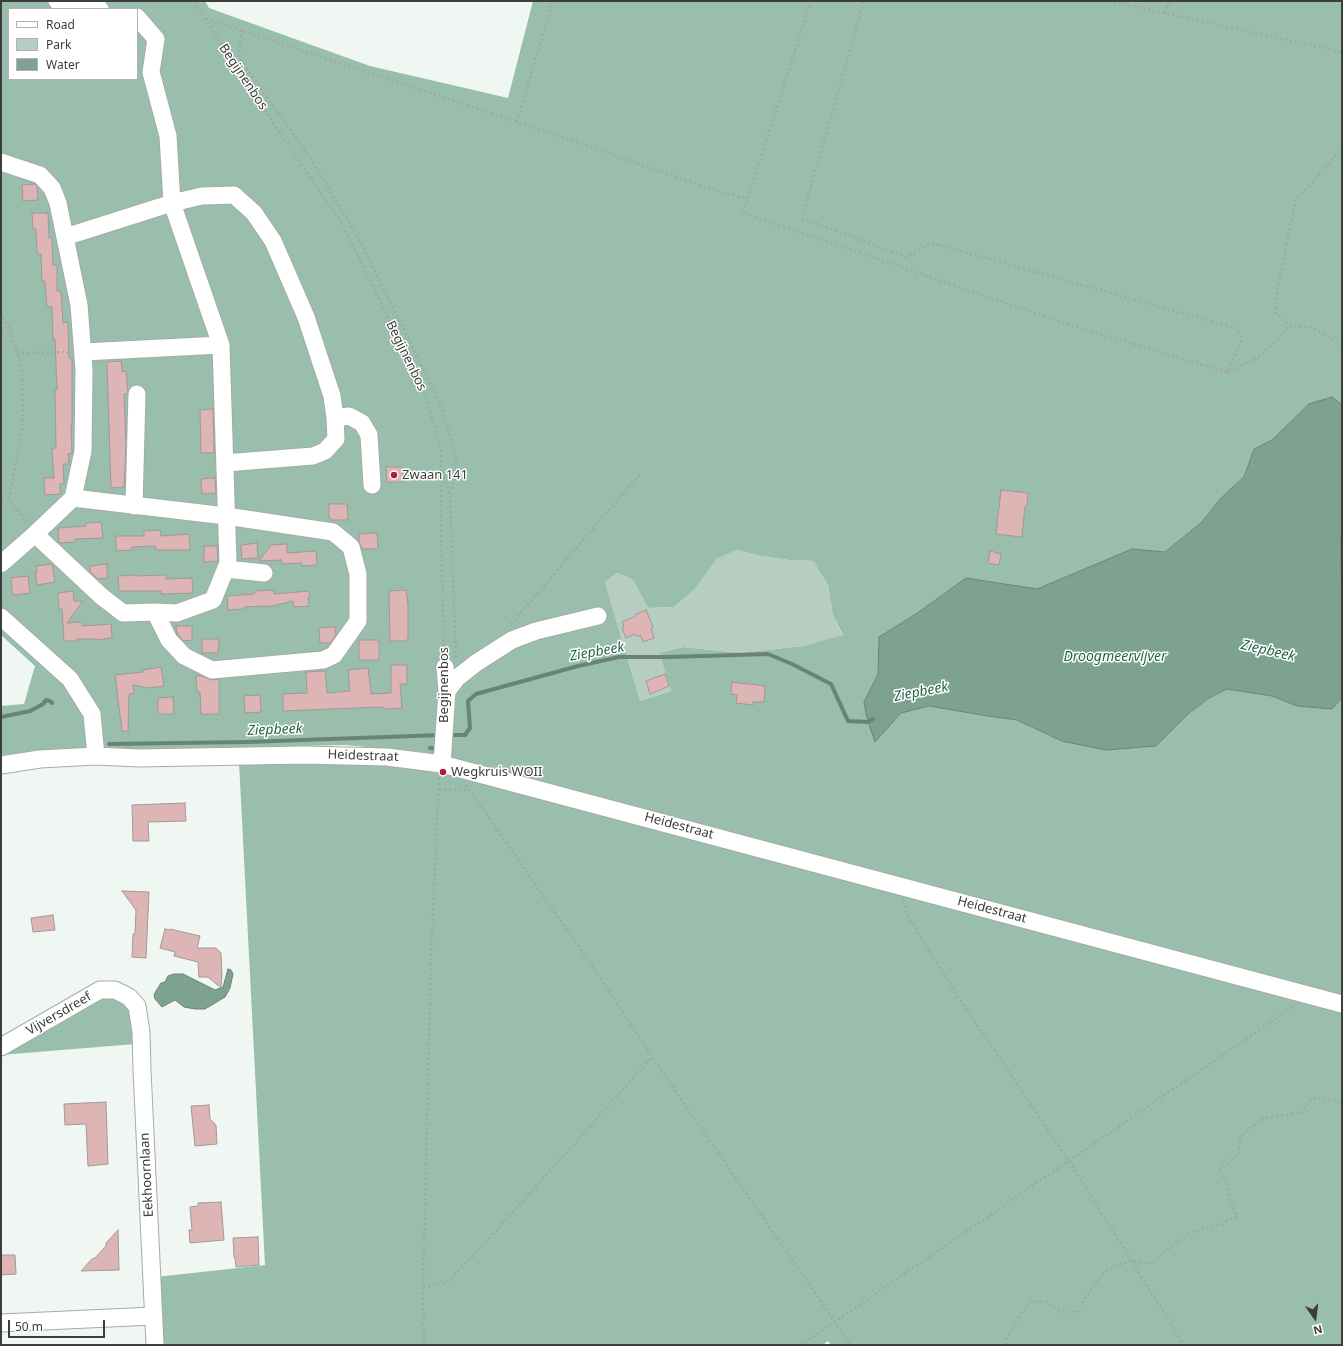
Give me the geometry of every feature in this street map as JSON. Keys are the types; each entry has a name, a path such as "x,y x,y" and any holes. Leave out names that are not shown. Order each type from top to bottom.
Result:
{"street":[{"path":"57,1 95,8"},
{"path":"35,534 100,596 123,613 177,613 213,600 228,563 222,345 172,203 168,136 151,72 156,39 138,18"},
{"path":"1,162 40,175 52,188 58,203 79,305 84,370 83,451 73,498 1,564"},
{"path":"65,237 172,203 202,196 234,195 254,213 273,241 306,317 332,396 336,439 325,451 312,456 225,462"},
{"path":"83,352 222,345"},
{"path":"134,506 137,394"},
{"path":"335,418 349,416 362,423 369,435 372,485"},
{"path":"73,498 226,516 332,532 350,547 358,574 358,621 334,655 323,660 212,670 184,656 169,640 155,612"},
{"path":"226,570 264,573"},
{"path":"446,679 457,678 482,658 512,640 536,632 598,616"},
{"path":"1,617 70,679 92,714 96,756"},
{"name":"Begijnenbos","path":"442,764 446,679"},
{"name":"Heidestraat","path":"1,765 40,760 96,756 139,758 349,755 387,756 454,766 1342,1004"},
{"name":"Vijversdreef","path":"1,1047 100,990 115,990 129,997 137,1006"},
{"name":"Eekhoornlaan","path":"137,1006 141,1032 155,1345"},
{"path":"1,1323 153,1316"}],"path":[{"name":"Begijnenbos","path":"194,1 232,62 344,227 425,394 441,449 441,532 446,679"},
{"path":"517,122 553,1"},
{"path":"811,1 743,213 1073,326 1227,372 1262,355 1290,326"},
{"path":"864,1 802,218 906,257 932,242 1236,328 1242,340 1227,372"},
{"path":"1109,1 1342,52"},
{"path":"1165,13 1169,1"},
{"path":"205,19 242,30 748,200"},
{"path":"242,30 239,57 310,158 358,237 438,398 451,438 457,466 450,496 456,663 446,679"},
{"path":"232,62 245,66"},
{"path":"1342,147 1315,180 1296,198 1277,292 1275,314 1290,326 1310,327 1342,344"},
{"path":"1,313 10,330 22,368 23,425 10,499 35,534"},
{"path":"17,353 83,352"},
{"path":"441,468 450,496"},
{"path":"507,628 642,472"},
{"path":"424,1345 423,1288 431,956 439,790 442,764"},
{"path":"465,784 599,976 652,1057 851,1345"},
{"path":"439,790 468,789"},
{"path":"906,887 903,902 907,915 958,997 1069,1161 1184,1345"},
{"path":"801,1345 1310,995"},
{"path":"423,1288 446,1282 477,1252 652,1057"},
{"path":"1006,1345 1007,1339 1020,1314 1033,1301 1047,1302 1062,1312 1077,1312 1085,1298 1105,1271 1130,1260 1152,1264 1164,1252 1190,1233 1222,1224 1237,1216 1229,1197 1228,1182 1218,1170 1238,1155 1242,1136 1264,1118 1301,1113 1312,1098 1326,1099 1342,1103"}],"green space":[{"path":"737,550 761,556 789,560 813,561 828,585 833,616 843,636 803,646 740,653 683,647 659,653 671,691 640,701 605,582 617,573 633,580 648,608 674,607 694,590 717,559"}],"shaded area":[{"path":"1,1 205,1 209,8 370,66 508,98 533,1 1342,1 1342,407 1341,405 1309,404 1272,440 1254,449 1244,477 1220,499 1202,522 1165,552 1132,549 1037,589 966,578 916,614 879,637 878,674 864,702 867,718 875,741 901,713 929,706 1017,720 1062,741 1156,746 1189,713 1209,698 1227,689 1272,696 1297,706 1332,709 1342,698 1342,1345 831,1345 828,1341 823,1345 161,1345 156,1277 265,1265 239,762 344,759 429,767 430,753 345,745 91,751 1,755 1,706 24,704 35,666 1,635","holes":["737,550 761,556 789,560 813,561 828,585 833,616 843,635 803,646 740,653 683,647 659,653 671,691 640,701 605,582 617,573 633,580 648,608 674,607 694,590 717,559"]},
{"path":"98,998 120,999 132,1010 135,1044 1,1055"}],"water":[{"name":"Droogmeervijver","path":"1332,397 1342,405 1342,698 1332,709 1297,706 1272,696 1227,689 1209,698 1189,713 1156,746 1106,750 1062,741 1017,720 929,706 901,713 875,742 867,718 864,702 878,674 879,637 916,614 966,578 1037,589 1132,549 1165,552 1202,522 1220,499 1244,477 1254,449 1272,440 1309,404"},
{"path":"228,969 231,970 233,974 230,988 225,997 205,1009 184,1007 175,1000 162,1007 155,999 154,995 156,991 161,983 165,982 168,976 183,974 215,990 223,987"}],"building":[{"path":"35,184 37,186 38,200 23,201 22,185"},
{"path":"32,213 48,213 49,238 52,238 53,265 57,265 57,291 61,291 63,323 67,322 68,324 69,358 72,359 72,453 68,454 69,464 63,464 64,483 60,484 60,494 45,495 44,478 54,478 52,448 56,448 55,390 57,390 55,339 53,339 52,307 47,307 45,281 42,281 41,254 37,254 36,229 33,229"},
{"path":"121,361 122,372 126,371 128,392 127,394 124,394 126,444 124,487 111,488 107,362"},
{"path":"213,409 214,453 201,453 200,410"},
{"name":"Zwaan 141","path":"386,467 402,467 403,482 387,482"},
{"path":"215,478 216,493 202,494 201,479"},
{"path":"1001,490 1028,493 1027,506 1025,506 1022,537 996,534"},
{"path":"329,504 347,504 348,520 331,520 329,518"},
{"path":"101,522 103,538 75,539 75,542 59,543 58,528 86,526 86,523"},
{"path":"160,530 161,536 189,534 190,550 156,550 155,546 132,547 132,550 116,551 116,536 144,536 144,531"},
{"path":"377,533 378,549 362,549 359,542 359,534"},
{"path":"257,543 258,558 242,559 241,545"},
{"path":"287,544 287,553 316,551 317,565 302,566 302,563 282,564 282,560 259,561 271,545"},
{"path":"204,546 217,546 218,561 204,562"},
{"path":"990,551 1001,554 999,565 988,563"},
{"path":"52,564 55,582 37,585 35,573 37,573 36,566"},
{"path":"107,564 107,578 98,579 90,572 90,566"},
{"path":"166,575 166,579 192,578 193,593 161,594 161,591 119,591 118,576"},
{"path":"28,576 30,593 14,595 12,591 11,578"},
{"path":"273,590 274,594 309,591 309,606 294,607 293,601 268,607 244,607 244,609 228,610 227,596 254,594 256,591"},
{"path":"406,590 408,604 408,639 407,641 390,641 389,591"},
{"path":"73,591 74,601 83,601 67,623 82,622 83,626 111,624 112,638 64,641 62,609 59,609 58,593"},
{"path":"646,610 653,627 651,628 654,638 643,642 641,636 636,636 635,634 626,638 622,628 624,627 622,622"},
{"path":"176,626 192,626 192,640 183,641 177,633"},
{"path":"335,627 336,635 330,643 320,643 319,628"},
{"path":"202,639 219,639 218,653 202,653"},
{"path":"359,640 379,640 379,660 359,660"},
{"path":"391,665 407,665 407,684 400,684 402,708 383,709 383,707 283,711 283,694 307,693 306,672 325,671 327,693 350,691 348,670 368,668 371,694 391,693"},
{"path":"161,667 164,686 148,688 133,685 134,693 129,694 128,731 122,731 115,675 143,672 143,670"},
{"path":"665,674 669,686 650,694 646,681"},
{"path":"196,676 202,676 212,680 219,679 219,714 201,714 200,692 197,692"},
{"path":"732,682 765,686 764,702 753,702 753,705 736,703 737,695 731,694"},
{"path":"260,695 261,712 245,713 244,696"},
{"path":"173,697 174,714 158,714 158,698"},
{"path":"185,803 186,821 148,822 149,841 133,841 132,805"},
{"path":"122,891 149,892 146,958 132,957 136,910"},
{"path":"53,915 55,930 33,932 31,918"},
{"path":"165,929 200,936 197,948 216,948 221,953 221,988 208,977 199,977 198,962 174,956 175,952 160,948"},
{"path":"106,1102 108,1164 88,1166 86,1124 65,1125 64,1104"},
{"path":"209,1105 210,1119 216,1125 217,1144 195,1146 191,1106"},
{"path":"221,1202 224,1240 190,1243 189,1230 192,1230 190,1207 198,1206 198,1203"},
{"path":"118,1230 119,1270 81,1271 106,1246 106,1243"},
{"path":"258,1237 259,1265 236,1267 233,1238"},
{"path":"1,1255 15,1255 16,1274 1,1275"}],"waterway":[{"name":"Ziepbeek","path":"451,735 465,735 470,728 468,701 476,694 578,666 619,657 768,654 792,664 831,684 848,721 868,722 873,719"},
{"name":"Ziepbeek","path":"1,717 30,711 43,704 46,700 52,703"},
{"name":"Ziepbeek","path":"109,744 247,742 441,735"},
{"path":"430,748 438,749"}],"place":[{"name":"Zwaan 141","path":"394,475"},
{"name":"Wegkruis WOII","path":"443,772"}]}
